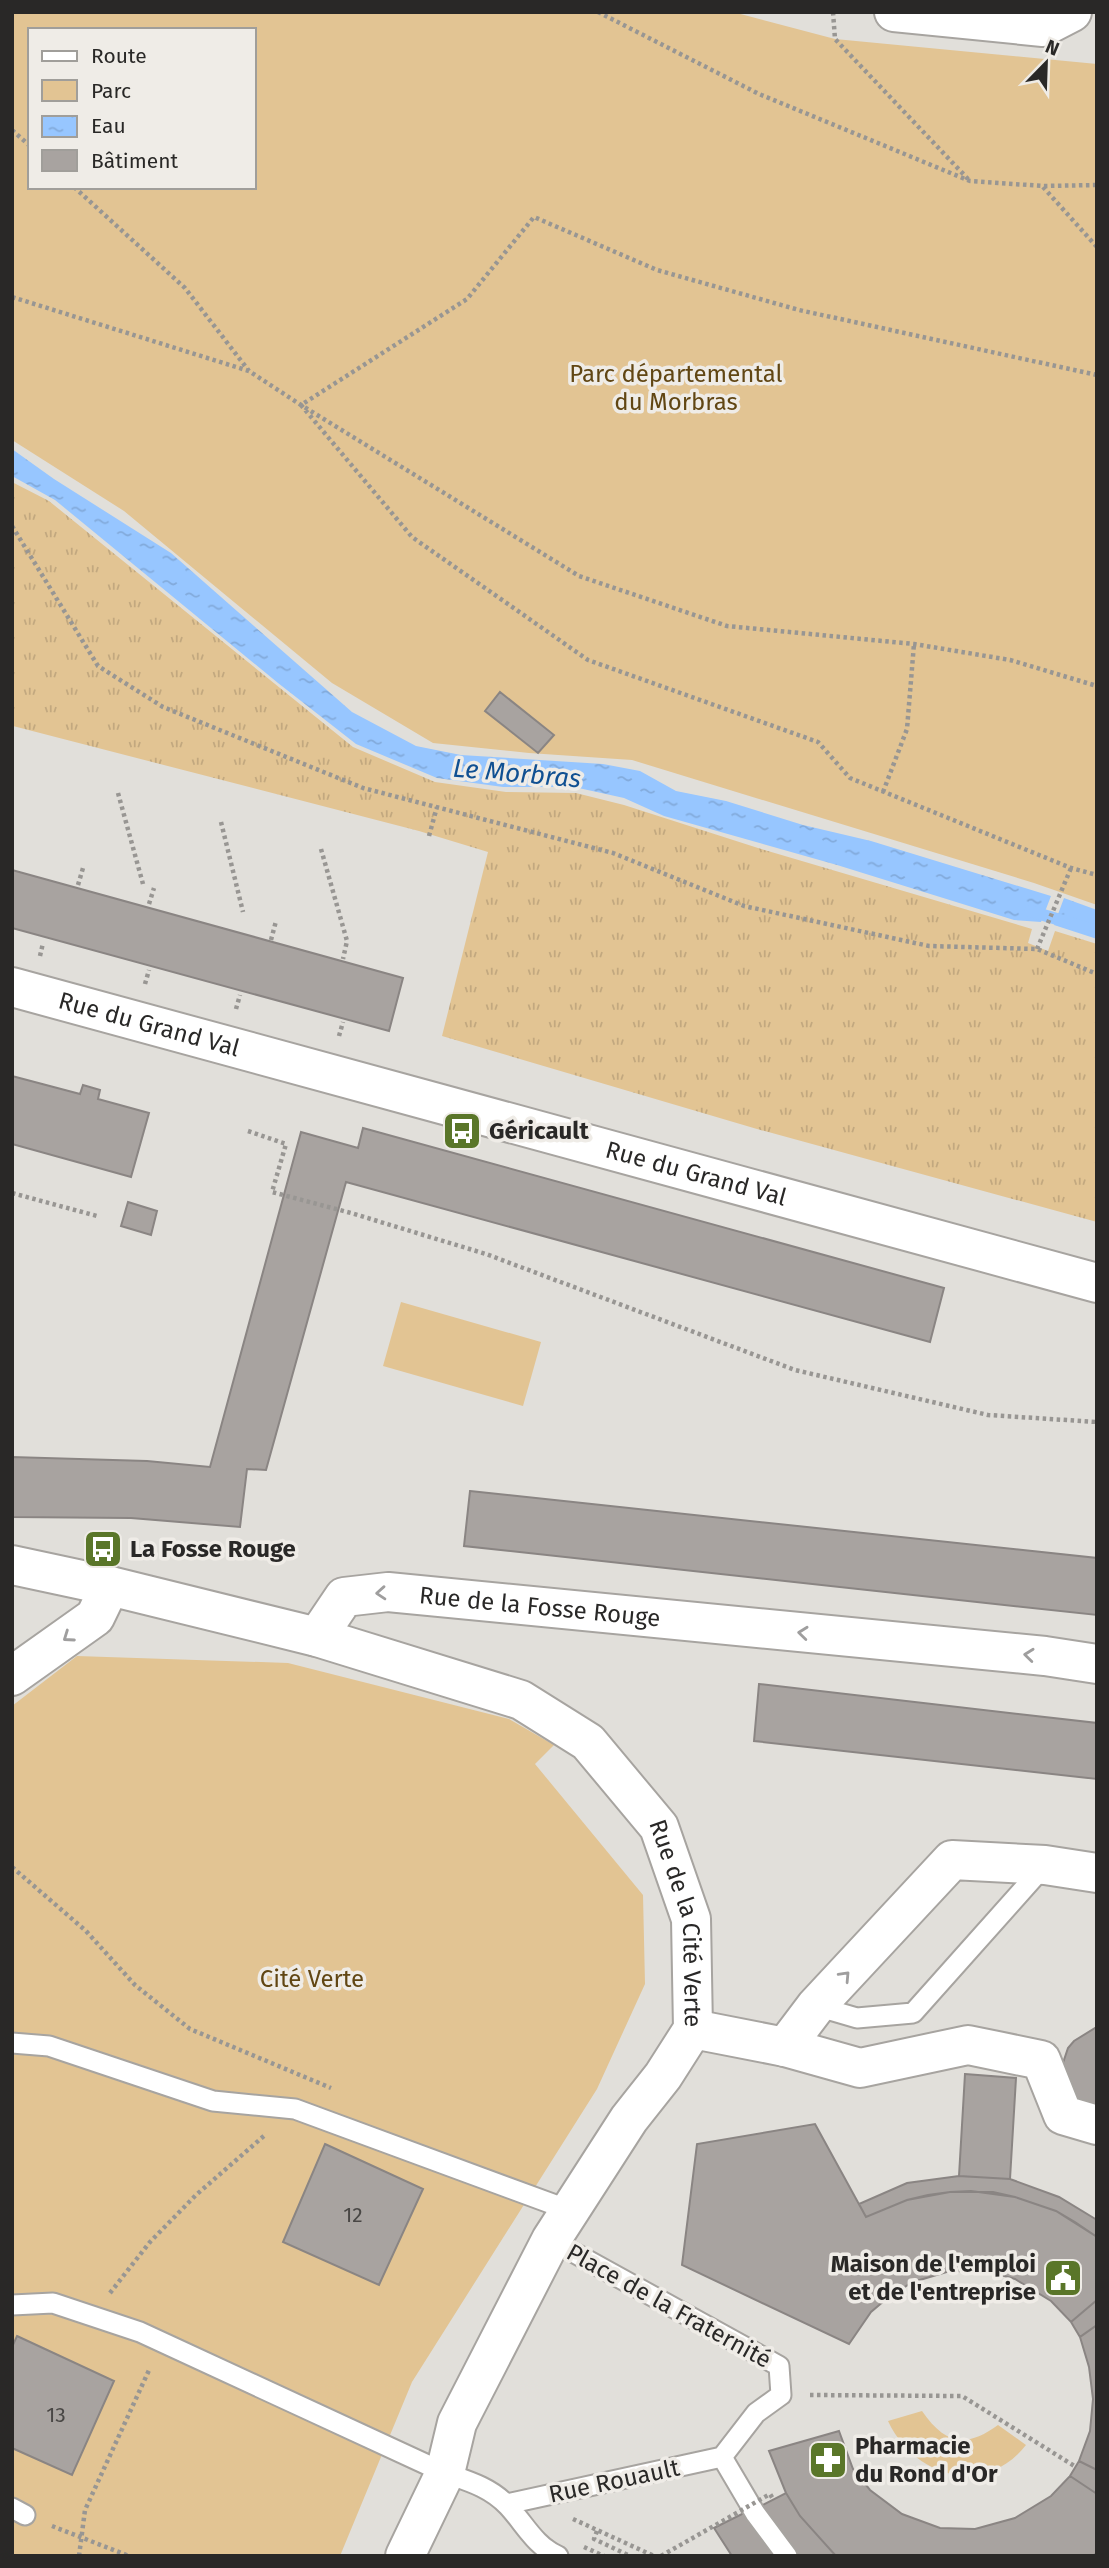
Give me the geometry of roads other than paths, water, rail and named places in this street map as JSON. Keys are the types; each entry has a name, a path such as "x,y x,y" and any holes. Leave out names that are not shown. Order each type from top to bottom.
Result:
{"street":[{"path":"894,12 1043,27 1072,12"},
{"name":"Rue du Grand Val","path":"12,987 1097,1283"},
{"path":"12,1565 317,1637"},
{"path":"12,1676 95,1617 110,1586"},
{"name":"Rue de la Fosse Rouge","path":"317,1637 344,1597 388,1592 1045,1656 1097,1664"},
{"name":"Rue de la Cité Verte","path":"317,1637 521,1700 588,1742 659,1827 691,1919 693,2029 663,2076 629,2119 560,2225 457,2423 445,2473 405,2556"},
{"path":"785,2047 816,2006 952,1860 1045,1865 1097,1873"},
{"path":"693,2029 785,2047 860,2068 968,2045 1041,2060 1063,2115 1097,2125"}],"lane":[{"path":"816,2006 857,2018 913,2014 1045,1865"},
{"path":"12,2043 50,2046 213,2101 295,2109 560,2225"},
{"name":"Place de la Fraternité","path":"560,2225 779,2366 781,2395 755,2413 722,2457"},
{"path":"12,2305 52,2303 140,2332 445,2473 484,2487 506,2504 545,2550 558,2556"},
{"path":"722,2457 755,2513 787,2556"},
{"name":"Rue Rouault","path":"506,2504 722,2457"}],"water":[{"path":"12,449 54,479 171,553 352,712 416,746 461,755 603,764 640,771 676,791 726,801 803,825 871,841 1051,896 1041,922 1014,920 837,865 664,816 624,798 574,787 503,787 437,778 356,744 55,500 12,476"},
{"path":"1064,898 1097,910 1097,939 1054,925"}],"waterway":[{"name":"Le Morbras","path":"1030,911 1097,931"}],"place":[{"name":"Géricault","path":"462,1131"},
{"name":"La Fosse Rouge","path":"103,1549"},
{"name":"Maison de l'emploi et de l'entreprise","path":"1063,2278"},
{"name":"Pharmacie du Rond d'Or","path":"828,2460"}],"park label":[{"name":"Parc départemental du Morbras","path":"676,388"},
{"name":"Cité Verte","path":"312,1979"}]}
